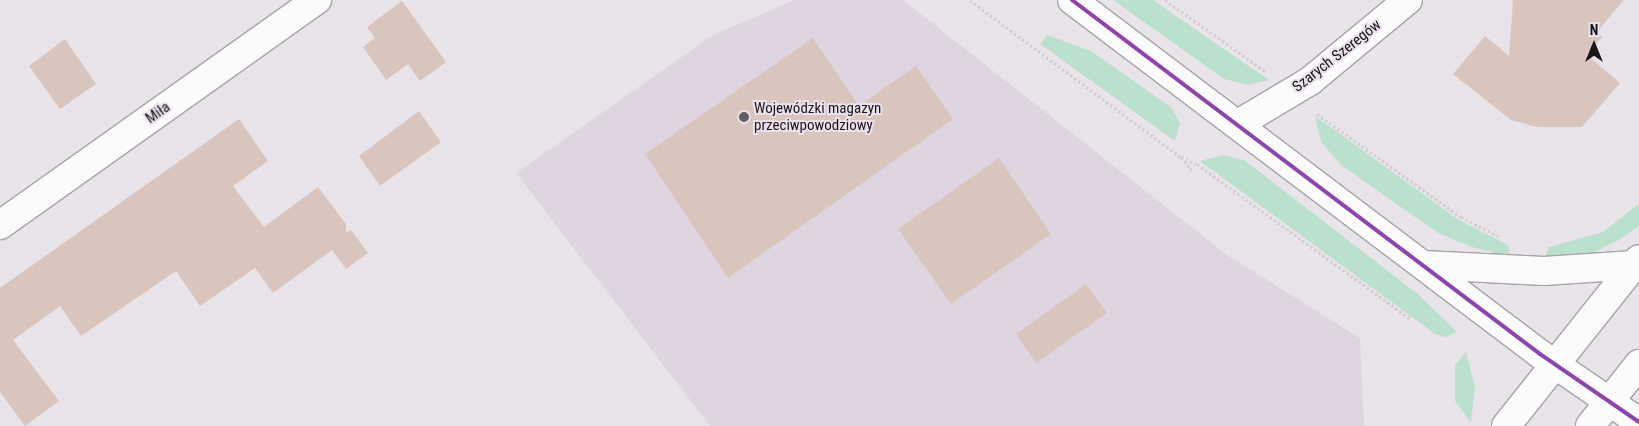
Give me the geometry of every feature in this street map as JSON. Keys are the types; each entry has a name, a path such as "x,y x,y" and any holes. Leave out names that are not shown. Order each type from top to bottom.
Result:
{"street":[{"name":"Miła","path":"0,225 317,0"},
{"path":"1072,0 1555,364 1639,422"},
{"name":"Szarych Szeregów","path":"1238,124 1294,91 1408,0"},
{"path":"1424,265 1544,271 1636,262"},
{"path":"1506,426 1636,262"},
{"path":"1590,426 1639,364"}],"path":[{"path":"970,0 1181,158 1192,170"},
{"path":"1165,0 1294,91 1315,112 1461,217 1501,238"},
{"path":"1181,158 1197,164 1410,319"}],"shaded area":[{"path":"795,0 903,0 1227,255 1360,338 1364,426 710,426 516,173 713,35"}],"green space":[{"path":"1113,0 1153,0 1269,80 1248,85 1224,79"},
{"path":"1047,35 1091,51 1172,108 1180,124 1175,141 1040,44"},
{"path":"1315,116 1459,220 1508,245 1510,257 1472,247 1438,233 1341,165 1321,142"},
{"path":"1223,155 1244,160 1419,295 1457,332 1446,337 1435,334 1200,161"},
{"path":"1639,204 1639,226 1621,239 1592,253 1544,260 1549,247 1603,232"},
{"path":"1466,352 1475,387 1471,423 1455,401 1455,365"}],"building":[{"path":"1513,0 1624,0 1597,32 1602,37 1587,55 1620,83 1582,127 1537,127 1511,120 1453,74 1485,36 1509,56"},
{"path":"402,1 446,62 420,81 408,64 386,80 363,47 375,38 367,27"},
{"path":"813,38 859,106 916,66 953,119 728,278 645,154"},
{"path":"65,39 96,84 60,109 29,66"},
{"path":"419,111 441,142 380,186 359,156"},
{"path":"239,119 268,161 233,186 264,227 318,187 346,224 346,233 351,230 368,253 346,269 332,250 273,293 255,268 200,306 176,271 81,336 60,306 13,340 59,401 25,426 0,392 0,288"},
{"path":"999,158 1051,234 951,304 898,229"},
{"path":"1086,284 1107,313 1036,363 1016,334"}],"transit line":[{"path":"1072,0 1540,354 1639,422"}],"place":[{"name":"Wojewódzki magazyn przeciwpowodziowy","path":"744,117"}]}
